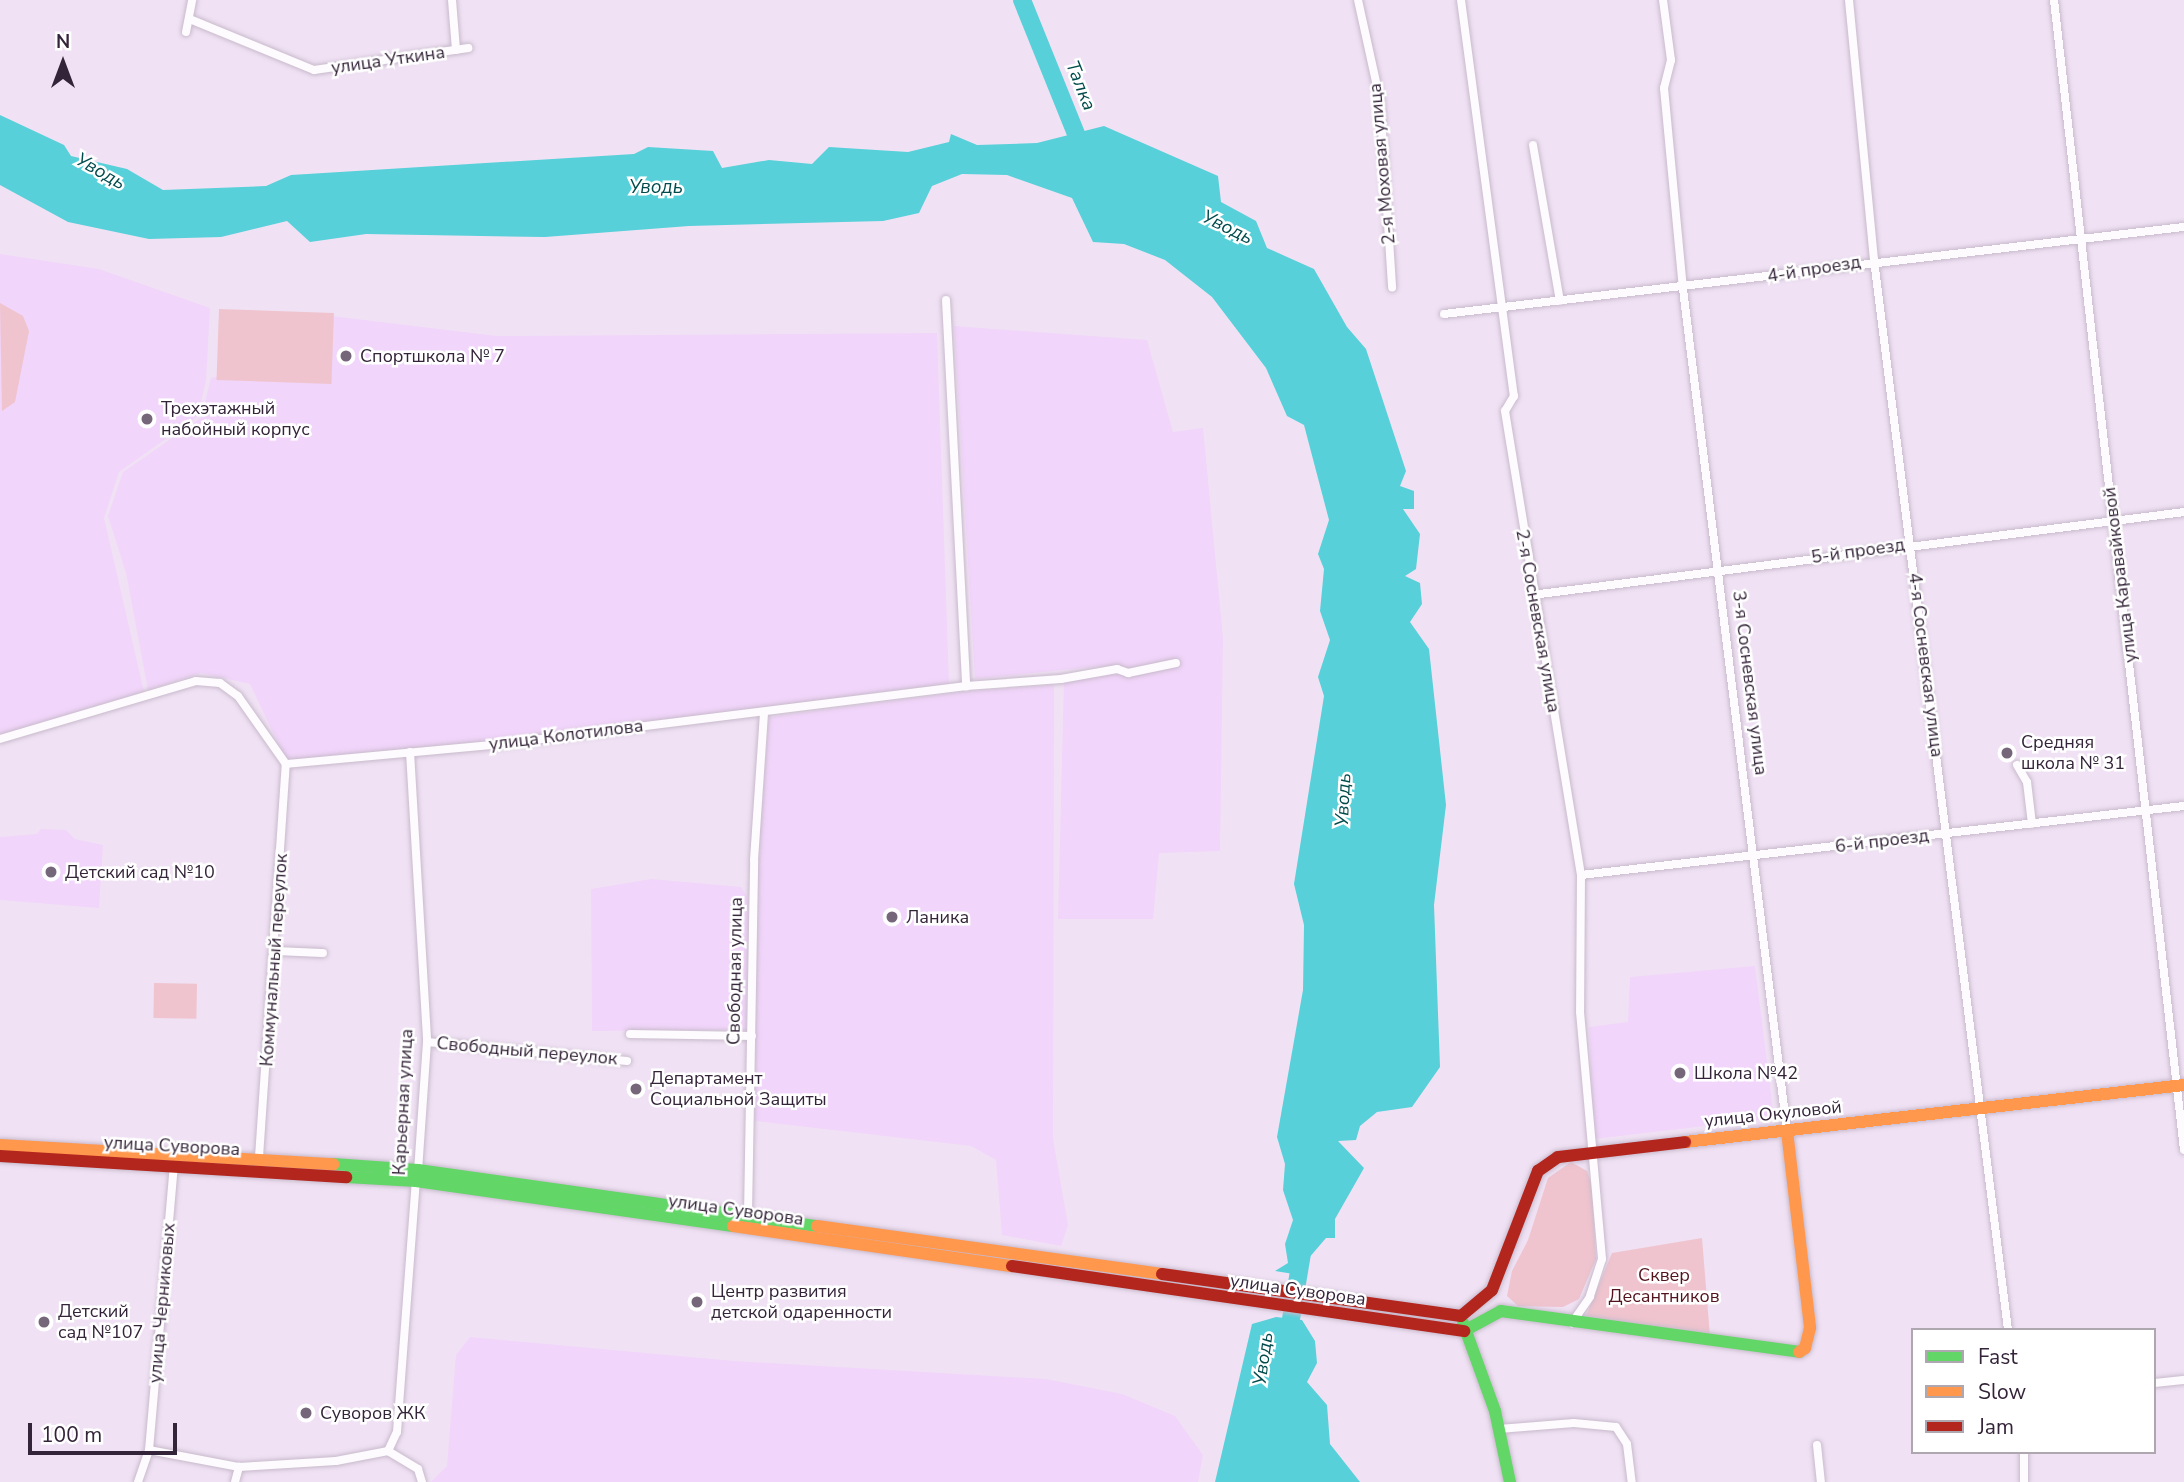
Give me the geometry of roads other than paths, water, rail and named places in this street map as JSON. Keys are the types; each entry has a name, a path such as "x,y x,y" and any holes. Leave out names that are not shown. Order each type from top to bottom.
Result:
{"main road":[{"name":"улица Окуловой","path":"1461,1316 1486,1298 1497,1281 1538,1171 1558,1157 1592,1150 1787,1131 2180,1086"},
{"name":"3-я Сосневская улица","path":"1572,1323 1784,1356 1805,1348 1810,1328 1787,1131"},
{"name":"улица Суворова","path":"0,1145 259,1157 417,1175 748,1214 1461,1316"},
{"name":"улица Суворова","path":"0,1156 417,1175 746,1230 1464,1331"},
{"name":"Свободная улица","path":"746,1230 748,1214"},
{"path":"1065,1275 1067,1260"},
{"path":"1464,1331 1500,1311 1572,1323"},
{"path":"1461,1316 1499,1429 1510,1482"}],"street":[{"path":"186,32 192,20 192,0"},
{"path":"452,0 456,50"},
{"name":"2-я Моховая улица","path":"1358,0 1380,100 1392,288"},
{"name":"2-я Сосневская улица","path":"1461,0 1514,396 1505,411 1532,595 1546,645 1581,875 1580,1012 1602,1259 1590,1297 1572,1323"},
{"name":"3-я Сосневская улица","path":"1663,0 1671,60 1664,88 1683,289 1787,1131"},
{"name":"4-я Сосневская улица","path":"1849,0 1874,260 1947,833 1977,1109 2008,1328"},
{"name":"улица Каравайковой","path":"2054,0 2077,239 2148,811 2180,1086 2184,1150"},
{"name":"улица Уткина","path":"192,20 314,71 468,48"},
{"path":"1533,145 1560,301"},
{"name":"4-й проезд","path":"1444,314 1683,289 1874,260 2184,227"},
{"path":"946,300 966,686"},
{"name":"5-й проезд","path":"1532,595 1910,544 2184,512"},
{"name":"улица Колотилова","path":"286,764 764,713 966,686 1061,679 1117,669 1128,673 1177,663"},
{"path":"0,740 196,681 220,683 239,696 286,764"},
{"name":"Свободная улица","path":"748,1214 754,860 764,713"},
{"name":"Карьерная улица","path":"388,1451 398,1420 427,1042 410,752"},
{"name":"Коммунальный переулок","path":"259,1157 286,764"},
{"path":"2017,765 2026,782 2032,824"},
{"name":"6-й проезд","path":"1581,875 2184,806"},
{"path":"275,951 323,953"},
{"name":"Свободный переулок","path":"630,1034 752,1036"},
{"name":"Свободный переулок","path":"427,1042 628,1061"},
{"name":"улица Черниковых","path":"138,1482 149,1450 174,1163"},
{"path":"2156,1383 2184,1380"},
{"path":"1499,1429 1574,1423 1616,1427 1627,1444 1632,1482"},
{"path":"1817,1445 1821,1482"},
{"path":"149,1450 239,1467 336,1461 388,1451 418,1469 422,1482"},
{"path":"2024,1454 2024,1482"},
{"path":"235,1482 239,1467"}],"water":[{"path":"0,115 64,145 71,156 127,169 163,190 266,186 291,175 634,154 648,147 713,151 722,168 769,160 812,164 829,147 908,152 949,142 951,134 977,145 1037,143 1104,126 1218,176 1221,202 1256,221 1267,248 1314,269 1347,327 1366,349 1406,471 1400,486 1414,491 1414,509 1403,509 1420,534 1416,569 1405,576 1420,583 1422,604 1410,622 1429,649 1446,805 1434,905 1440,1067 1412,1107 1377,1112 1360,1126 1356,1140 1338,1141 1364,1168 1335,1219 1335,1238 1326,1238 1308,1259 1306,1276 1275,1271 1288,1263 1285,1244 1293,1220 1283,1190 1285,1164 1277,1137 1303,990 1304,925 1294,884 1324,696 1318,677 1330,640 1320,611 1324,569 1318,554 1329,520 1304,425 1287,416 1266,368 1212,297 1165,260 1124,244 1093,242 1072,198 1007,175 962,174 932,186 919,213 883,221 689,226 545,237 366,234 310,242 287,221 221,237 149,239 68,222 0,185"},
{"path":"1276,1317 1302,1320 1315,1341 1317,1363 1307,1382 1327,1405 1330,1444 1360,1482 1215,1482 1252,1324"}],"waterway":[{"name":"Талка","path":"1022,0 1085,156"},
{"name":"Уводь","path":"1287,1343 1302,1253"}],"place":[{"name":"Спортшкола № 7","path":"346,356"},
{"name":"Трехэтажный набойный корпус","path":"147,419"},
{"name":"Средняя школа № 31","path":"2007,753"},
{"name":"Детский сад №10","path":"51,872"},
{"name":"Ланика","path":"892,917"},
{"name":"Школа №42","path":"1680,1073"},
{"name":"Департамент Социальной Защиты","path":"636,1089"},
{"name":"Центр развития детской одаренности","path":"697,1302"},
{"name":"Детский сад №107","path":"44,1322"},
{"name":"Суворов ЖК","path":"306,1413"}],"park label":[{"name":"Сквер Десантников","path":"1664,1286"}]}
